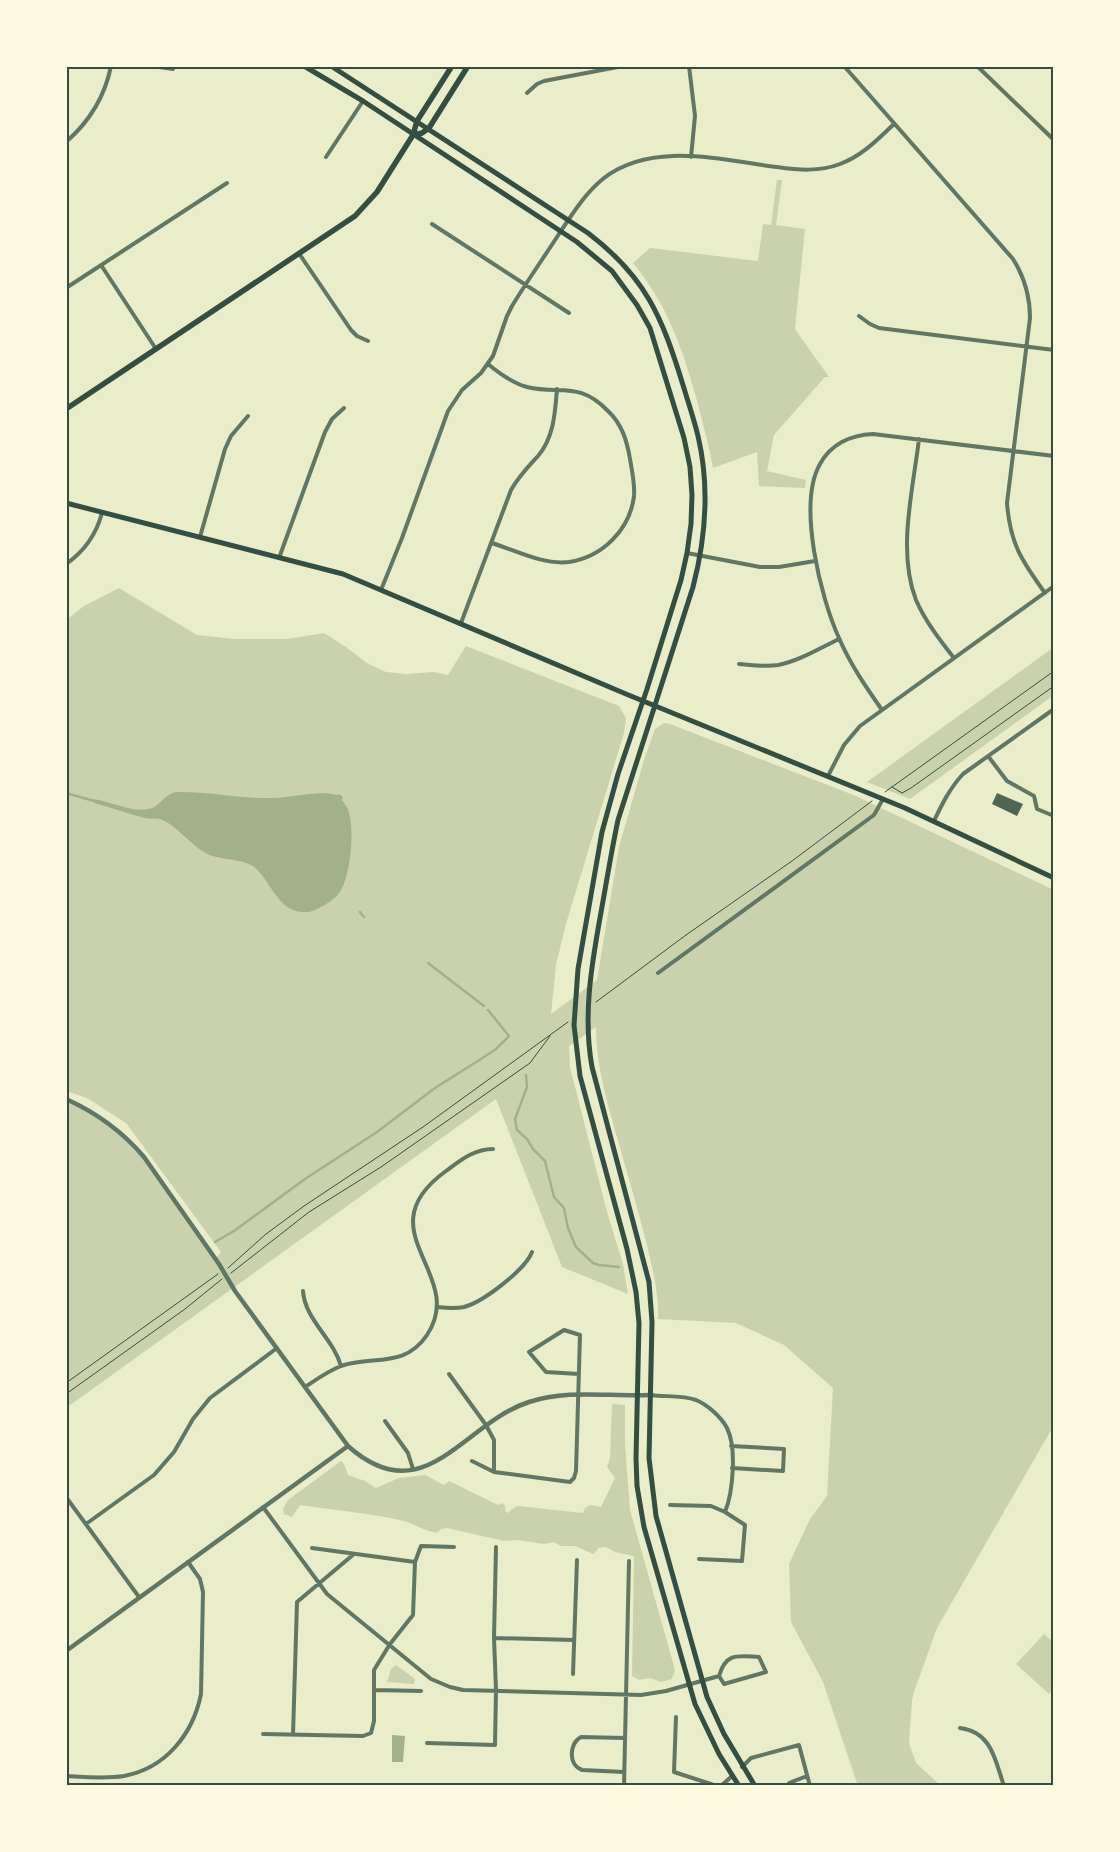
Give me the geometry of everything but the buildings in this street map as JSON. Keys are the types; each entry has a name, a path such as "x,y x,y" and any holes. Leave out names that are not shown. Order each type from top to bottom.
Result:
{"main road":[{"path":"304,66 363,101 561,231 588,249 612,271 637,305 650,328 682,431 690,467 692,510 687,553 681,580 618,774 599,845 578,969 574,1025 580,1076 627,1249 636,1292 639,1323 636,1458 637,1486 642,1514 648,1541 700,1717 739,1786"},
{"path":"331,66 568,220 600,242 622,263 640,285 662,321 696,427 703,464 706,510 701,556 693,587 623,804 612,848 589,984 588,1025 592,1067 648,1282 652,1322 649,1458 656,1516 707,1697 742,1767 755,1786"},
{"path":"66,409 300,255 344,225 368,204 413,135 417,121 452,66"},
{"path":"413,135 422,133 428,128 468,66"},
{"path":"66,503 343,574 880,798 1054,878"}],"street":[{"path":"66,142 85,124 94,111 107,83 111,66"},
{"path":"152,66 173,70"},
{"path":"527,93 537,84 544,81 623,66"},
{"path":"689,66 696,116 691,157"},
{"path":"844,66 1013,259 1026,283 1030,306 1027,347 1007,503 1012,534 1023,561 1045,593"},
{"path":"977,66 1054,140"},
{"path":"326,157 363,101"},
{"path":"381,590 448,411 462,390 488,364 498,346 507,316 525,285 579,204 594,186 618,169 646,158 675,155 802,170 828,168 841,164 859,154 894,124"},
{"path":"66,288 226,183"},
{"path":"432,224 569,313"},
{"path":"300,255 351,330 357,336 368,341"},
{"path":"101,265 156,349"},
{"path":"859,316 879,328 1054,350"},
{"path":"488,364 515,382 538,389 578,392 591,397 610,412 623,432 627,444 634,485 628,518 615,538 607,546 587,557 570,561 546,561 492,543"},
{"path":"461,623 512,490 523,471 539,455 551,433 554,422 556,389"},
{"path":"279,558 325,432 332,419 344,408"},
{"path":"200,538 225,448 235,431 248,416"},
{"path":"882,710 861,680 839,640 826,606 816,561 812,528 813,482 820,464 842,442 862,435 873,434 1054,456"},
{"path":"919,439 906,538 908,570 914,593 924,614 954,658"},
{"path":"66,564 90,542 96,532 102,513"},
{"path":"687,553 760,567 779,567 816,561"},
{"path":"828,776 844,745 860,726 1054,586"},
{"path":"739,664 765,666 790,662 839,640"},
{"path":"934,822 953,785 963,774 1054,709"},
{"path":"988,756 1007,781 1034,796 1037,808 1054,816"},
{"path":"658,973 874,815 880,798"},
{"path":"66,1099 99,1116 131,1142 144,1157 225,1273 235,1291 348,1446 367,1461 378,1466 403,1470 427,1466 441,1459 486,1425 510,1410 526,1403 559,1395 684,1397 704,1404 713,1411 727,1428 731,1446 732,1468 729,1501 725,1512"},
{"path":"305,1387 329,1371 341,1366 359,1362 394,1359 409,1352 428,1334 437,1307 435,1288 413,1231 415,1208 432,1181 469,1155 485,1149 493,1149"},
{"path":"437,1307 463,1307 481,1299 519,1271 532,1252"},
{"path":"303,1290 305,1306 336,1351 341,1366"},
{"path":"472,1461 494,1472 570,1482 574,1478 576,1471 578,1394 579,1374 580,1335 564,1330 530,1352 546,1372 579,1374"},
{"path":"86,1524 154,1475 174,1452 193,1419 210,1398 277,1348"},
{"path":"448,1374 486,1425 494,1440 494,1472"},
{"path":"385,1421 408,1453 413,1469"},
{"path":"66,1651 348,1446"},
{"path":"731,1446 784,1449 783,1471 732,1468"},
{"path":"66,1497 139,1597"},
{"path":"670,1505 711,1506 725,1512 745,1525 742,1561 699,1559"},
{"path":"263,1508 327,1594 427,1676 442,1685 463,1690 655,1694 719,1676"},
{"path":"263,1734 363,1736 371,1733 374,1721 374,1670 390,1644 413,1615 415,1562 421,1546 454,1547"},
{"path":"427,1743 495,1745 496,1690 494,1638 496,1547"},
{"path":"312,1548 415,1562"},
{"path":"293,1735 297,1602 354,1554"},
{"path":"573,1674 577,1560"},
{"path":"624,1786 629,1561"},
{"path":"66,1776 109,1777 138,1772 162,1760 187,1732 198,1708 201,1694 203,1592 200,1579 188,1562"},
{"path":"494,1638 574,1640"},
{"path":"735,1656 759,1657 766,1672 724,1684 719,1676 722,1666 728,1659 735,1656"},
{"path":"374,1690 421,1691"},
{"path":"676,1717 674,1772 717,1786"},
{"path":"960,1728 975,1731 988,1742 1004,1786"},
{"path":"624,1772 582,1770 576,1768 572,1762 573,1745 581,1737 625,1738"},
{"path":"742,1767 752,1758 799,1744 810,1786"},
{"path":"721,1786 732,1776"},
{"path":"788,1786 789,1783 796,1779 807,1776"}],"path":[{"path":"608,993 1054,671"},
{"path":"892,788 902,793 911,788 1054,686"},
{"path":"66,1383 225,1273 242,1265 309,1212 381,1167 530,1063 551,1034 383,1154 304,1206 266,1234 235,1264 225,1273 185,1310 66,1394"}],"shaded area":[{"path":"777,180 782,180 776,225 805,229 795,329 829,377 825,377 774,435 767,471 806,480 805,488 759,486 757,452 713,468 696,397 679,343 655,294 633,263 650,248 758,261 763,224 771,225"},
{"path":"119,588 197,635 235,639 287,639 324,633 367,663 386,672 406,674 434,672 448,675 466,646 619,706 626,718 624,733 566,924 556,965 551,1014 597,980 619,847 655,729 664,723 856,796 1054,890 1054,1425 937,1628 915,1689 912,1700 909,1743 916,1763 941,1786 858,1786 823,1682 791,1622 789,1564 810,1519 827,1496 833,1388 784,1345 736,1323 658,1319 656,1289 651,1260 602,1078 596,1040 596,1027 569,1046 570,1067 607,1212 623,1264 628,1294 562,1267 496,1099 66,1408 66,1099 120,1132 158,1176 216,1258 221,1252 126,1123 87,1098 66,1091 66,620 84,606"},
{"path":"1054,647 1054,695 910,799 867,782"},
{"path":"176,792 260,798 339,794 343,797 342,800 348,810 351,828 351,851 347,875 340,892 331,901 313,911 293,910 280,900 253,866 209,855 160,819 132,815 94,803 93,799 142,810 153,808 168,795"},
{"path":"612,1404 625,1405 625,1445 630,1510 675,1670 672,1679 661,1682 650,1678 639,1680 632,1676 634,1556 615,1552 606,1547 598,1548 593,1554 575,1546 561,1546 554,1542 544,1544 518,1540 504,1541 447,1528 441,1529 437,1533 400,1520 300,1505 292,1517 284,1514 283,1509 288,1500 341,1461 348,1475 365,1481 376,1488 399,1478 425,1475 444,1485 449,1481 498,1505 502,1503 505,1506 505,1511 508,1513 518,1506 583,1513 585,1508 590,1505 601,1507 615,1478 607,1467 610,1458"},
{"path":"1044,1634 1054,1643 1054,1689 1049,1694 1016,1664"},
{"path":"396,1665 415,1679 414,1684 387,1682 391,1669"},
{"path":"392,1735 405,1736 403,1762 392,1762"}],"waterway":[{"path":"66,793 94,801"},
{"path":"360,912 364,917"},
{"path":"428,963 484,1006"},
{"path":"215,1242 234,1231 305,1179 377,1132 435,1088 496,1049 509,1036 488,1010"},
{"path":"526,1075 527,1087 515,1119 517,1130 545,1161 554,1197 564,1208 568,1228 576,1247 593,1263 619,1267"}]}
